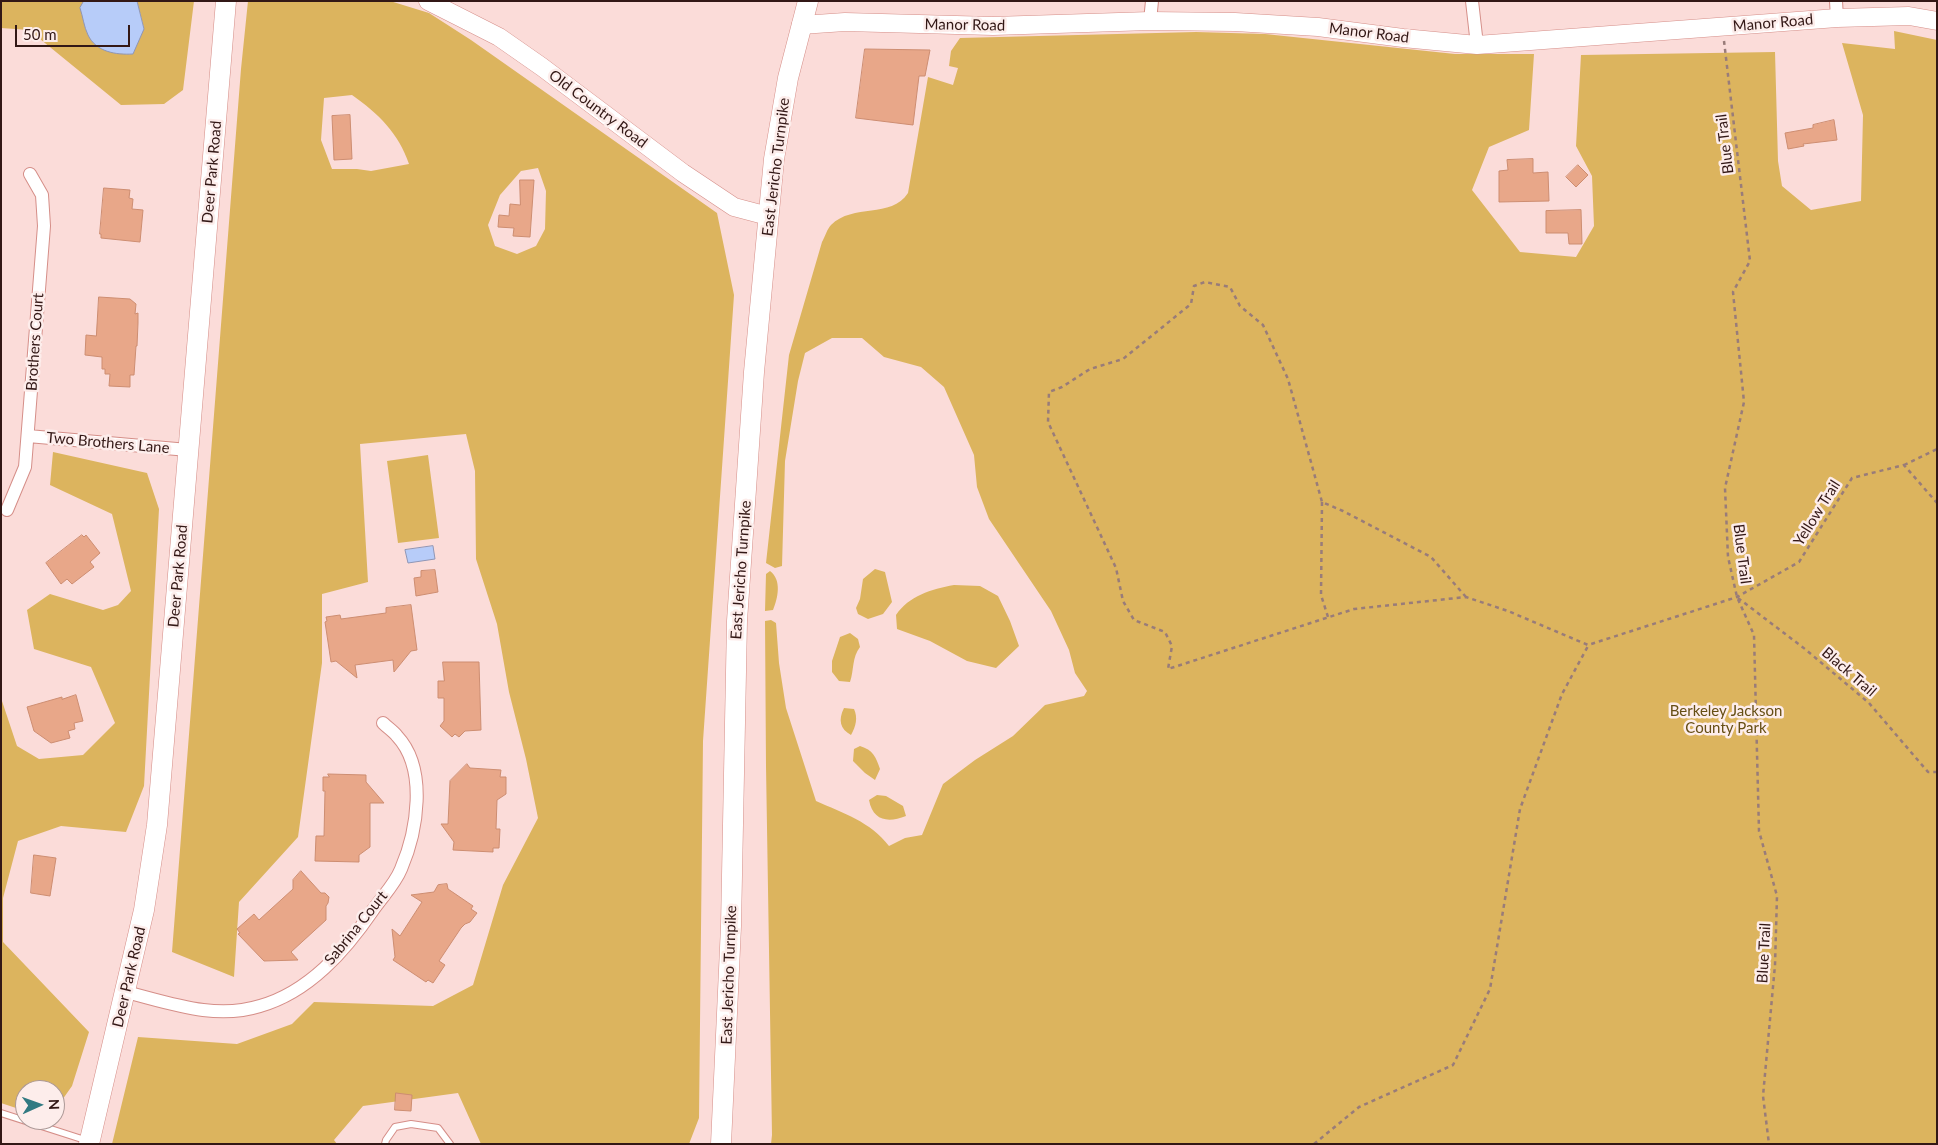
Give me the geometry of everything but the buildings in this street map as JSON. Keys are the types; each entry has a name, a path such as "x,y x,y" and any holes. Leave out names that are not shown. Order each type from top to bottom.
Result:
{"main road":[{"name":"Deer Park Road","path":"89,1143 144,910 157,825 226,1"},
{"name":"East Jericho Turnpike","path":"721,1144 731,926 737,621 754,372 776,150 788,78 808,1"}],"street":[{"name":"Old Country Road","path":"428,1 500,37 676,168 734,206 768,216"},
{"path":"1150,21 1152,1"},
{"path":"1472,1 1477,45"},
{"name":"Manor Road","path":"800,26 845,22 993,26 1150,21 1235,22 1318,27 1477,45 1722,28 1836,10 1909,16 1937,21"},
{"name":"Brothers Court","path":"6,510 26,467 44,226 42,195 30,174"},
{"name":"Two Brothers Lane","path":"28,436 188,450"},
{"name":"Sabrina Court","path":"126,992 200,1011 221,1012 257,1007 270,1003 300,988 333,961 364,923 400,871 416,820 418,788 412,761 399,737 383,723"}],"lane":[{"path":"1,1113 89,1143"},
{"path":"385,1144 395,1128 411,1124 438,1128 450,1144"}],"path":[{"name":"Blue Trail","path":"1722,28 1750,261 1733,292 1744,402 1725,488 1728,557 1737,597 1754,635 1759,831 1777,896 1775,965 1764,1096 1769,1144"},
{"path":"1314,1144 1358,1107 1453,1065 1490,989 1520,809 1562,694 1588,646 1508,611 1466,597 1354,609 1168,669 1172,646 1165,632 1134,620 1123,601 1116,568 1048,422 1049,392 1062,387 1090,369 1123,359 1191,304 1194,286 1205,282 1230,287 1240,306 1263,326 1288,379 1322,502 1321,596 1328,617"},
{"name":"Yellow Trail","path":"1588,646 1737,597 1799,562 1852,478 1904,465 1937,450"},
{"path":"1904,465 1937,503"},
{"path":"1322,502 1431,557 1466,597"},
{"name":"Black Trail","path":"1737,597 1805,649 1869,702 1928,772 1937,772"}],"green space":[{"path":"1,1 84,1 80,8 144,29 137,1 194,1 183,90 164,104 121,105 29,30 1,28"},
{"path":"248,1 390,1 429,13 471,40 717,213 734,295 703,741 699,1118 689,1144 481,1144 458,1093 363,1106 334,1140 337,1144 112,1144 138,1037 237,1044 292,1024 314,1002 433,1006 473,985 503,885 538,818 526,759 509,692 497,624 476,559 475,471 466,434 360,444 368,582 322,594 322,663 298,837 239,902 234,977 172,952 241,69","holes":["352,95 386,125 400,143 409,164 371,171 332,169 321,140 324,98","538,168 546,191 545,229 536,246 517,254 495,246 488,225 500,195 521,171"]},
{"name":"Berkeley Jackson County Park","path":"1894,31 1937,40 1937,1144 771,1144 765,621 771,620 776,623 779,663 786,708 816,801 865,824 889,846 905,838 922,835 943,784 975,760 1013,736 1045,705 1084,696 1087,691 1075,673 1069,650 1051,611 989,519 977,487 974,455 944,387 921,367 884,357 862,338 832,338 805,353 798,381 785,461 782,566 775,568 766,563 789,355 822,242 831,225 840,218 850,214 892,206 901,201 908,193 928,77 953,85 958,68 949,66 951,51 960,38 1196,32 1265,34 1455,54 1534,54 1529,130 1489,147 1472,190 1520,252 1576,257 1594,226 1592,176 1576,146 1581,55 1775,52 1778,161 1782,186 1811,210 1861,201 1863,115 1842,43 1895,49"},
{"path":"53,452 147,473 159,509 144,786 126,832 61,826 18,841 3,898 3,942 89,1032 72,1086 65,1096 65,1080 15,1080 15,1108 1,1103 1,698 17,746 39,759 83,755 115,723 91,667 34,649 27,610 50,594 103,610 118,605 131,591 112,514 50,485"},
{"path":"428,455 439,538 398,543 387,461"},
{"path":"875,569 885,572 892,602 883,614 868,619 858,614 856,608 860,599 863,579"},
{"path":"770,571 776,579 778,589 773,610 765,611 766,574"},
{"path":"954,585 980,586 998,596 1019,646 996,668 967,661 930,641 897,629 896,615 907,603 921,594"},
{"path":"850,633 858,639 860,647 854,659 850,682 839,681 832,672 832,661 840,637"},
{"path":"844,708 854,709 855,712 856,722 851,735 844,730 841,724"},
{"path":"860,746 871,752 877,761 880,769 875,780 853,761 854,749"},
{"path":"877,795 886,796 903,806 906,816 887,820 878,816 871,807 869,800"}],"water":[{"path":"84,1 137,1 144,29 133,54 113,53 101,49 92,41 85,29 80,8"},
{"path":"433,546 435,559 408,563 405,550"}]}
